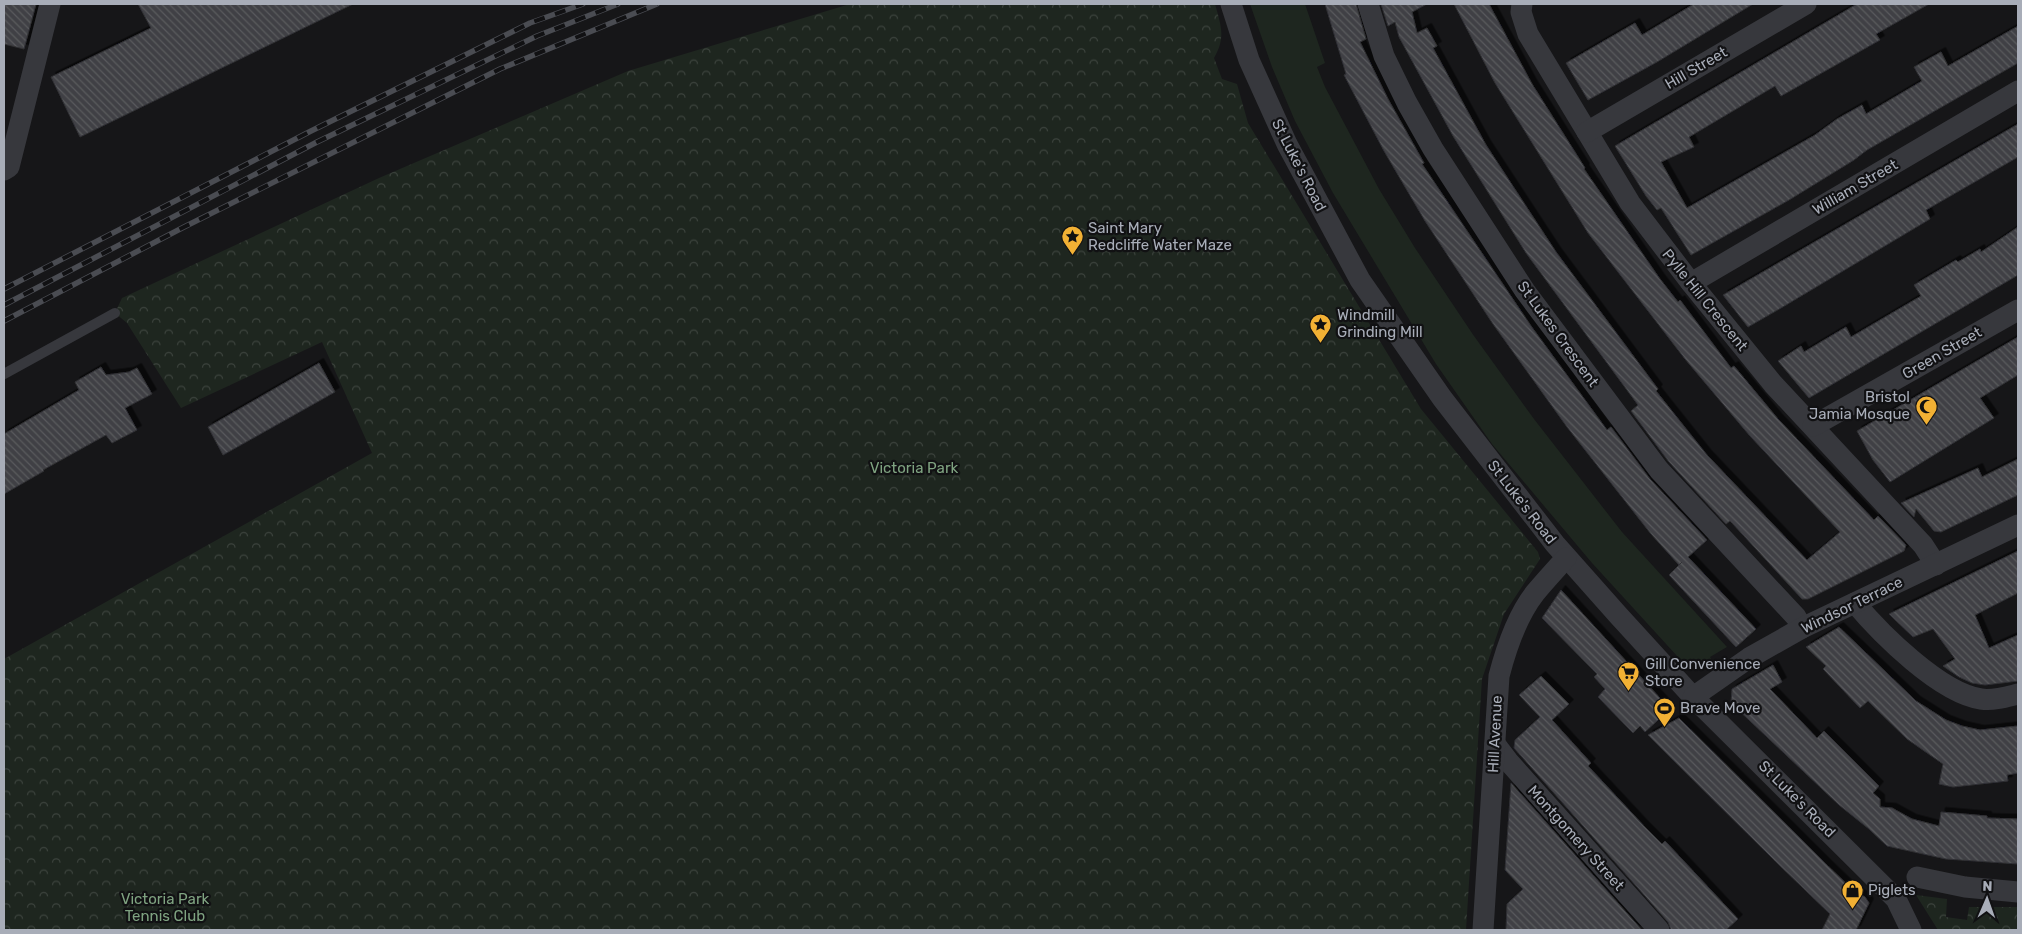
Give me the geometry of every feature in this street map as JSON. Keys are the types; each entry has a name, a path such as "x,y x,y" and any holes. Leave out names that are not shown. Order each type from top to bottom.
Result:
{"street":[{"path":"4,170 10,167 50,4"},
{"name":"St Luke's Road","path":"1232,4 1250,60 1287,144 1360,280 1442,398 1566,558 1693,697 1896,899 1906,928"},
{"name":"St Lukes Crescent","path":"1368,4 1384,56 1411,110 1433,149 1525,291 1659,470 1796,617 1802,628"},
{"name":"Pylle Hill Crescent","path":"1522,4 1520,12 1528,34 1630,203 1691,283 1773,384 1923,545 1936,565"},
{"name":"Hill Street","path":"1587,132 1806,4"},
{"name":"William Street","path":"1691,283 2018,91"},
{"name":"Green Street","path":"1813,426 2018,310"},
{"name":"Windsor Terrace","path":"1693,697 1749,658 1802,628 2018,525"},
{"name":"Hill Avenue","path":"1483,930 1499,676 1518,625 1534,594 1566,558"},
{"path":"1855,603 1880,630 1940,683 1960,693 1981,699 2001,699 2018,694"},
{"name":"Montgomery Street","path":"1495,744 1659,930"},
{"path":"1917,877 1965,887 2018,892"}],"lane":[{"path":"4,374 115,313"}],"green space":[{"name":"Victoria Park","path":"850,4 1215,4 1221,37 1218,51 1214,58 1222,79 1237,84 1248,123 1421,409 1538,552 1540,559 1504,614 1482,679 1466,930 4,930 4,659 372,453 322,342 181,408 127,323 115,313 122,298 379,178 628,71"},
{"path":"1250,4 1305,4 1325,63 1317,67 1325,87 1379,189 1415,248 1474,336 1534,419 1622,532 1727,647 1710,657 1713,662 1696,671 1688,668 1592,563 1492,444 1436,364 1333,193 1295,121 1272,67"},
{"path":"1916,895 1947,899 1946,917 1967,920 1969,907 2018,907 2018,930 1938,930"}],"building":[{"path":"4,4 36,4 24,49 4,44"},
{"path":"138,4 353,4 80,137 51,77 151,28"},
{"path":"1325,4 1356,4 1366,39 1360,42 1388,99 1424,163 1422,164 1531,326 1607,430 1611,427 1650,479 1707,540 1688,557 1756,629 1736,647 1669,575 1679,565 1651,534 1567,427 1493,324 1425,221 1384,151 1344,75 1346,74"},
{"path":"1381,4 1427,4 1412,12 1417,33 1427,28 1437,46 1433,48 1486,145 1556,252 1658,389 1656,391 1707,455 1807,560 1840,532 1750,436 1685,359 1588,233 1495,83 1454,4 1489,4 1532,84 1584,169 1660,279 1678,302 1680,300 1731,368 1734,366 1778,419 1874,520 1878,516 1906,545 1904,551 1808,599 1802,599 1730,521 1726,524 1669,462 1631,411 1638,405 1526,253 1453,136 1399,37 1395,22 1388,26"},
{"path":"1694,4 1753,4 1657,62 1588,100 1566,63 1635,23 1642,35"},
{"path":"1857,4 1929,4 1876,34 1880,40 1781,96 1775,86 1689,137 1694,147 1661,162 1687,208 1815,135 1837,119 1862,105 1866,114 1922,81 1914,67 1941,52 1948,66 2018,26 2018,63 1867,150 1789,200 1691,255 1661,208 1657,210 1646,196 1615,146"},
{"path":"2018,124 2018,157 1926,210 1930,219 1781,308 1748,327 1723,295"},
{"path":"2018,227 2018,275 1809,398 1778,361 1801,346 1804,352 1846,327 1851,337 1921,296 1914,285 1956,260 1958,262 1980,249 1981,252"},
{"name":"Bristol Jamia Mosque","path":"2018,337 2018,375 1980,398 1994,418 1890,482 1873,460 1857,431"},
{"path":"319,363 335,392 223,455 208,427"},
{"path":"101,367 106,375 129,372 137,368 152,394 125,408 137,430 112,443 106,435 4,494 4,434 79,390 75,382"},
{"path":"2018,459 2018,495 1941,532 1934,531 1916,509 1914,517 1901,503 1978,468 1982,477"},
{"path":"2018,551 2018,593 1975,615 1989,648 2018,635 2018,681 1985,685 1972,683 1959,677 1943,666 1955,659 1933,629 1913,637 1889,614"},
{"path":"1561,590 1670,709 1645,732 1640,726 1633,733 1598,697 1605,689 1594,677 1597,674 1542,618"},
{"path":"1839,627 1916,701 1946,720 1980,730 2018,726 2018,773 2007,775 2008,781 1953,787 1939,784 1943,764 1907,739 1868,701 1860,708 1823,669 1826,666 1806,647"},
{"path":"1773,665 1782,682 1770,689 1817,738 1824,731 1879,786 1873,793 1880,799 1880,807 1892,808 1912,819 1939,826 1941,812 1987,816 1987,818 2018,819 2018,864 1946,859 1887,846 1839,805 1731,703 1732,689"},
{"path":"1541,676 1569,704 1552,720 1591,763 1588,766 1644,826 1662,844 1665,841 1738,919 1726,930 1671,930 1668,922 1514,748 1515,740 1540,717 1519,695"},
{"path":"1679,718 1854,891 1865,897 1869,903 1856,930 1822,930 1830,914 1648,735"},
{"path":"1511,783 1642,930 1506,930 1507,904 1523,889 1505,870"}],"railway":[{"path":"4,289 311,131 530,23 583,4"},
{"path":"4,305 317,142 537,36 618,4"},
{"path":"4,321 184,227 500,69 657,4"}],"place":[{"name":"Saint Mary Redcliffe Water Maze","path":"1072,256"},
{"name":"Windmill Grinding Mill","path":"1321,343"},
{"name":"Bristol Jamia Mosque","path":"1926,425"},
{"name":"Gill Convenience Store","path":"1629,692"},
{"name":"Brave Move","path":"1664,727"},
{"name":"Piglets","path":"1852,909"}],"park label":[{"name":"Victoria Park Tennis Club","path":"165,908"}]}
